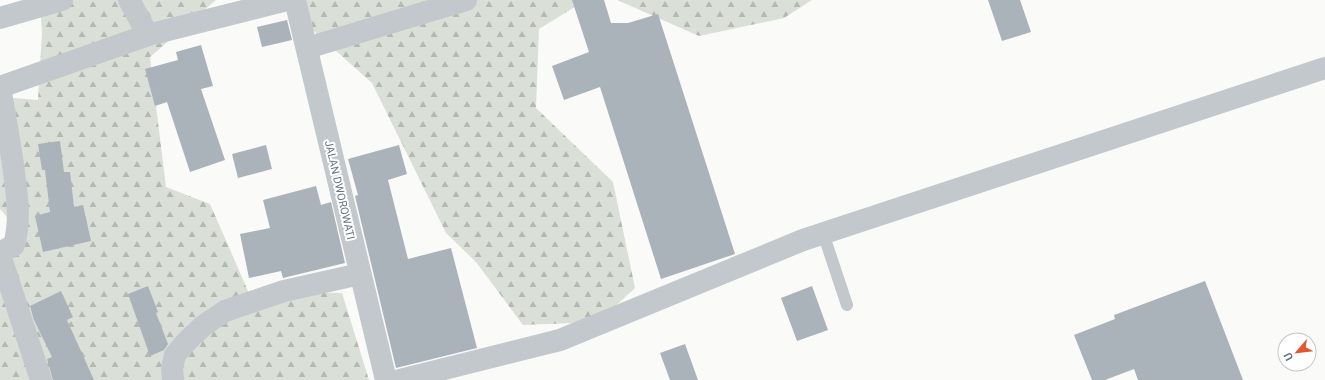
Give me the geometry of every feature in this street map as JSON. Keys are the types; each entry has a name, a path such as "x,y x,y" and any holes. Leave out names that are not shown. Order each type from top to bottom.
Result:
{"street":[{"path":"0,18 62,0"},
{"path":"129,0 148,35"},
{"path":"41,380 0,254 14,245 18,231 18,203 11,149 0,87 148,35 287,0"},
{"name":"JALAN DWOROWATI","path":"295,0 386,380"},
{"path":"306,48 466,0"},
{"path":"400,380 560,340 803,240 1325,68"},
{"path":"173,380 172,368 175,355 203,326 225,311 284,291 360,274"}],"lane":[{"path":"823,233 846,305"}],"green space":[{"path":"40,0 216,0 150,57 166,187 210,204 248,291 342,293 369,380 0,380 0,263 15,226 0,209 0,97 38,100 42,33"},
{"path":"294,0 586,0 539,29 536,108 613,182 635,288 598,322 523,325 476,262 446,233 372,83 298,17"},
{"path":"617,0 812,0 784,18 699,36"}],"building":[{"path":"572,0 604,0 611,23 628,23 658,14 735,254 661,279 600,87 564,100 552,66 589,52"},
{"path":"988,0 1020,0 1031,32 1002,41"},
{"path":"287,20 292,40 262,47 257,27"},
{"path":"201,45 213,86 201,89 225,160 190,172 167,102 155,106 145,69 178,60 176,52"},
{"path":"60,141 64,172 70,172 74,207 83,205 91,241 43,252 35,216 50,212 45,170 42,170 38,144"},
{"path":"266,145 272,169 238,178 232,154"},
{"path":"399,145 407,174 388,180 408,259 451,248 477,348 396,368 355,196 358,195 348,159"},
{"path":"316,186 321,205 331,202 345,263 283,278 281,271 249,278 240,234 270,228 263,200"},
{"path":"1205,281 1243,380 1138,380 1134,369 1105,380 1092,380 1074,335 1115,319 1114,315"},
{"path":"148,286 158,312 156,313 168,344 164,350 150,356 128,294"},
{"path":"812,286 828,330 797,341 781,298"},
{"path":"61,291 73,317 67,320 94,380 53,380 47,359 52,357 34,320 30,306"},
{"path":"685,344 698,380 670,380 660,353"}]}
